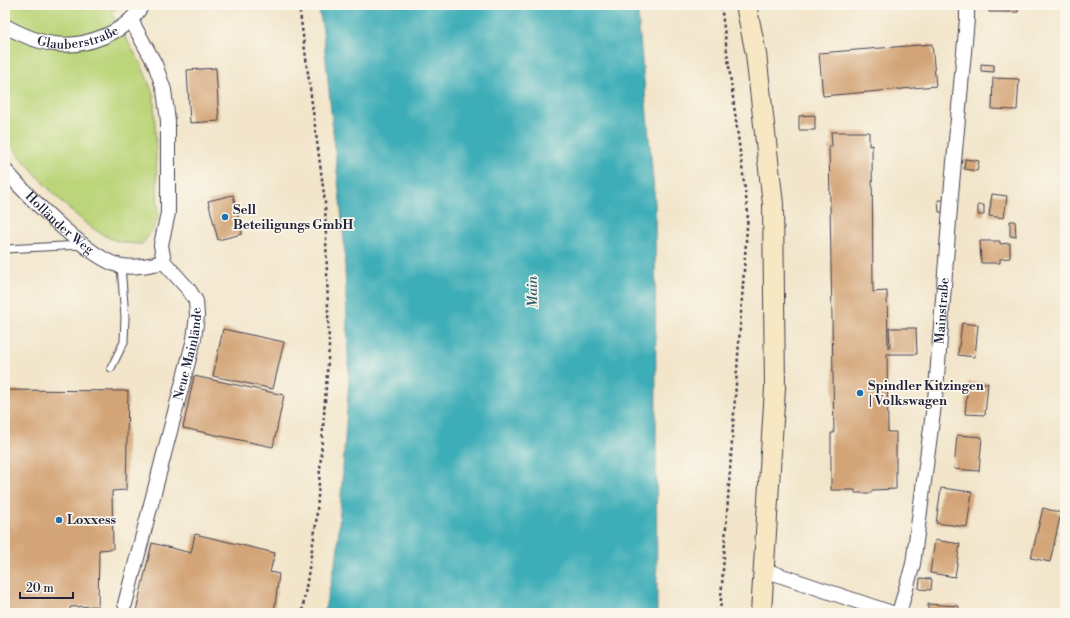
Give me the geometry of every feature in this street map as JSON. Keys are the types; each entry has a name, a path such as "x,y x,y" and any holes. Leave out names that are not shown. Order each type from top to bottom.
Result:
{"main road":[{"path":"746,5 756,54 773,204 775,388 761,613"}],"street":[{"name":"Glauberstraße","path":"5,26 33,38 54,44 76,44 98,38 116,30 131,20 142,5"},
{"name":"Mainstraße","path":"899,613 913,564 936,390 951,195 968,19 967,5"},
{"path":"131,20 155,64 164,90 168,122 168,213 162,245 164,262"},
{"name":"Holländer Weg","path":"5,170 39,206 70,234 102,257 121,266 144,266 164,262"},
{"name":"Neue Mainlände","path":"125,604 194,339 197,316 196,301 189,290 164,262"},
{"path":"764,570 892,613"}],"lane":[{"path":"5,249 84,245"},
{"path":"111,368 124,342 125,317 121,266"}],"path":[{"path":"299,5 325,202 328,346 316,524 302,613"},
{"path":"720,5 748,213 720,613"}],"green space":[{"path":"5,5 120,5 111,13 141,64 154,96 158,216 153,230 142,244 127,243 112,239 98,232 83,221 55,195 5,139"}],"water":[{"name":"Main","path":"318,5 637,5 655,202 657,613 324,613 337,555 349,380 344,240 323,31"}],"building":[{"path":"989,5 1018,5 1018,12 989,12"},
{"path":"932,44 936,86 823,96 819,53"},
{"path":"981,64 994,65 994,72 981,71"},
{"path":"216,68 219,121 190,123 187,70"},
{"path":"993,78 1019,79 1017,110 992,109"},
{"path":"815,115 815,130 799,130 799,116"},
{"path":"831,132 869,132 869,146 872,145 873,292 887,291 888,348 890,348 889,328 916,328 917,354 887,354 888,432 896,432 896,489 872,490 871,493 855,493 855,490 831,490 831,433 834,433 829,146 832,146"},
{"path":"965,159 979,161 977,171 964,169"},
{"path":"992,194 1007,196 1004,218 989,216"},
{"name":"Sell Beteiligungs GmbH","path":"233,195 242,234 218,240 208,201"},
{"path":"938,200 946,200 946,212 939,212"},
{"path":"978,205 984,205 984,215 978,215"},
{"path":"1010,221 1015,221 1016,237 1010,236"},
{"path":"980,241 1000,241 1000,244 1010,243 1010,258 1000,259 1000,263 981,263"},
{"path":"962,323 978,325 975,357 958,355"},
{"path":"223,329 284,342 273,389 213,376"},
{"path":"194,376 284,395 273,447 183,428"},
{"path":"968,382 988,383 985,415 965,414"},
{"name":"Loxxess","path":"5,390 128,391 126,490 112,491 113,549 99,550 98,606 70,607 70,613 5,613"},
{"path":"957,435 982,437 979,471 954,469"},
{"path":"941,488 972,492 967,527 936,523"},
{"path":"1043,508 1061,513 1050,562 1031,558"},
{"path":"195,534 275,553 270,572 279,574 274,613 145,613 136,611 152,543 191,553"},
{"path":"935,540 960,544 955,577 930,573"},
{"path":"920,578 932,579 931,590 919,589"},
{"path":"928,604 959,606 958,613 928,613"}],"place":[{"name":"Sell Beteiligungs GmbH","path":"225,217"},
{"name":"Spindler Kitzingen | Volkswagen","path":"860,393"},
{"name":"Loxxess","path":"59,520"}]}
